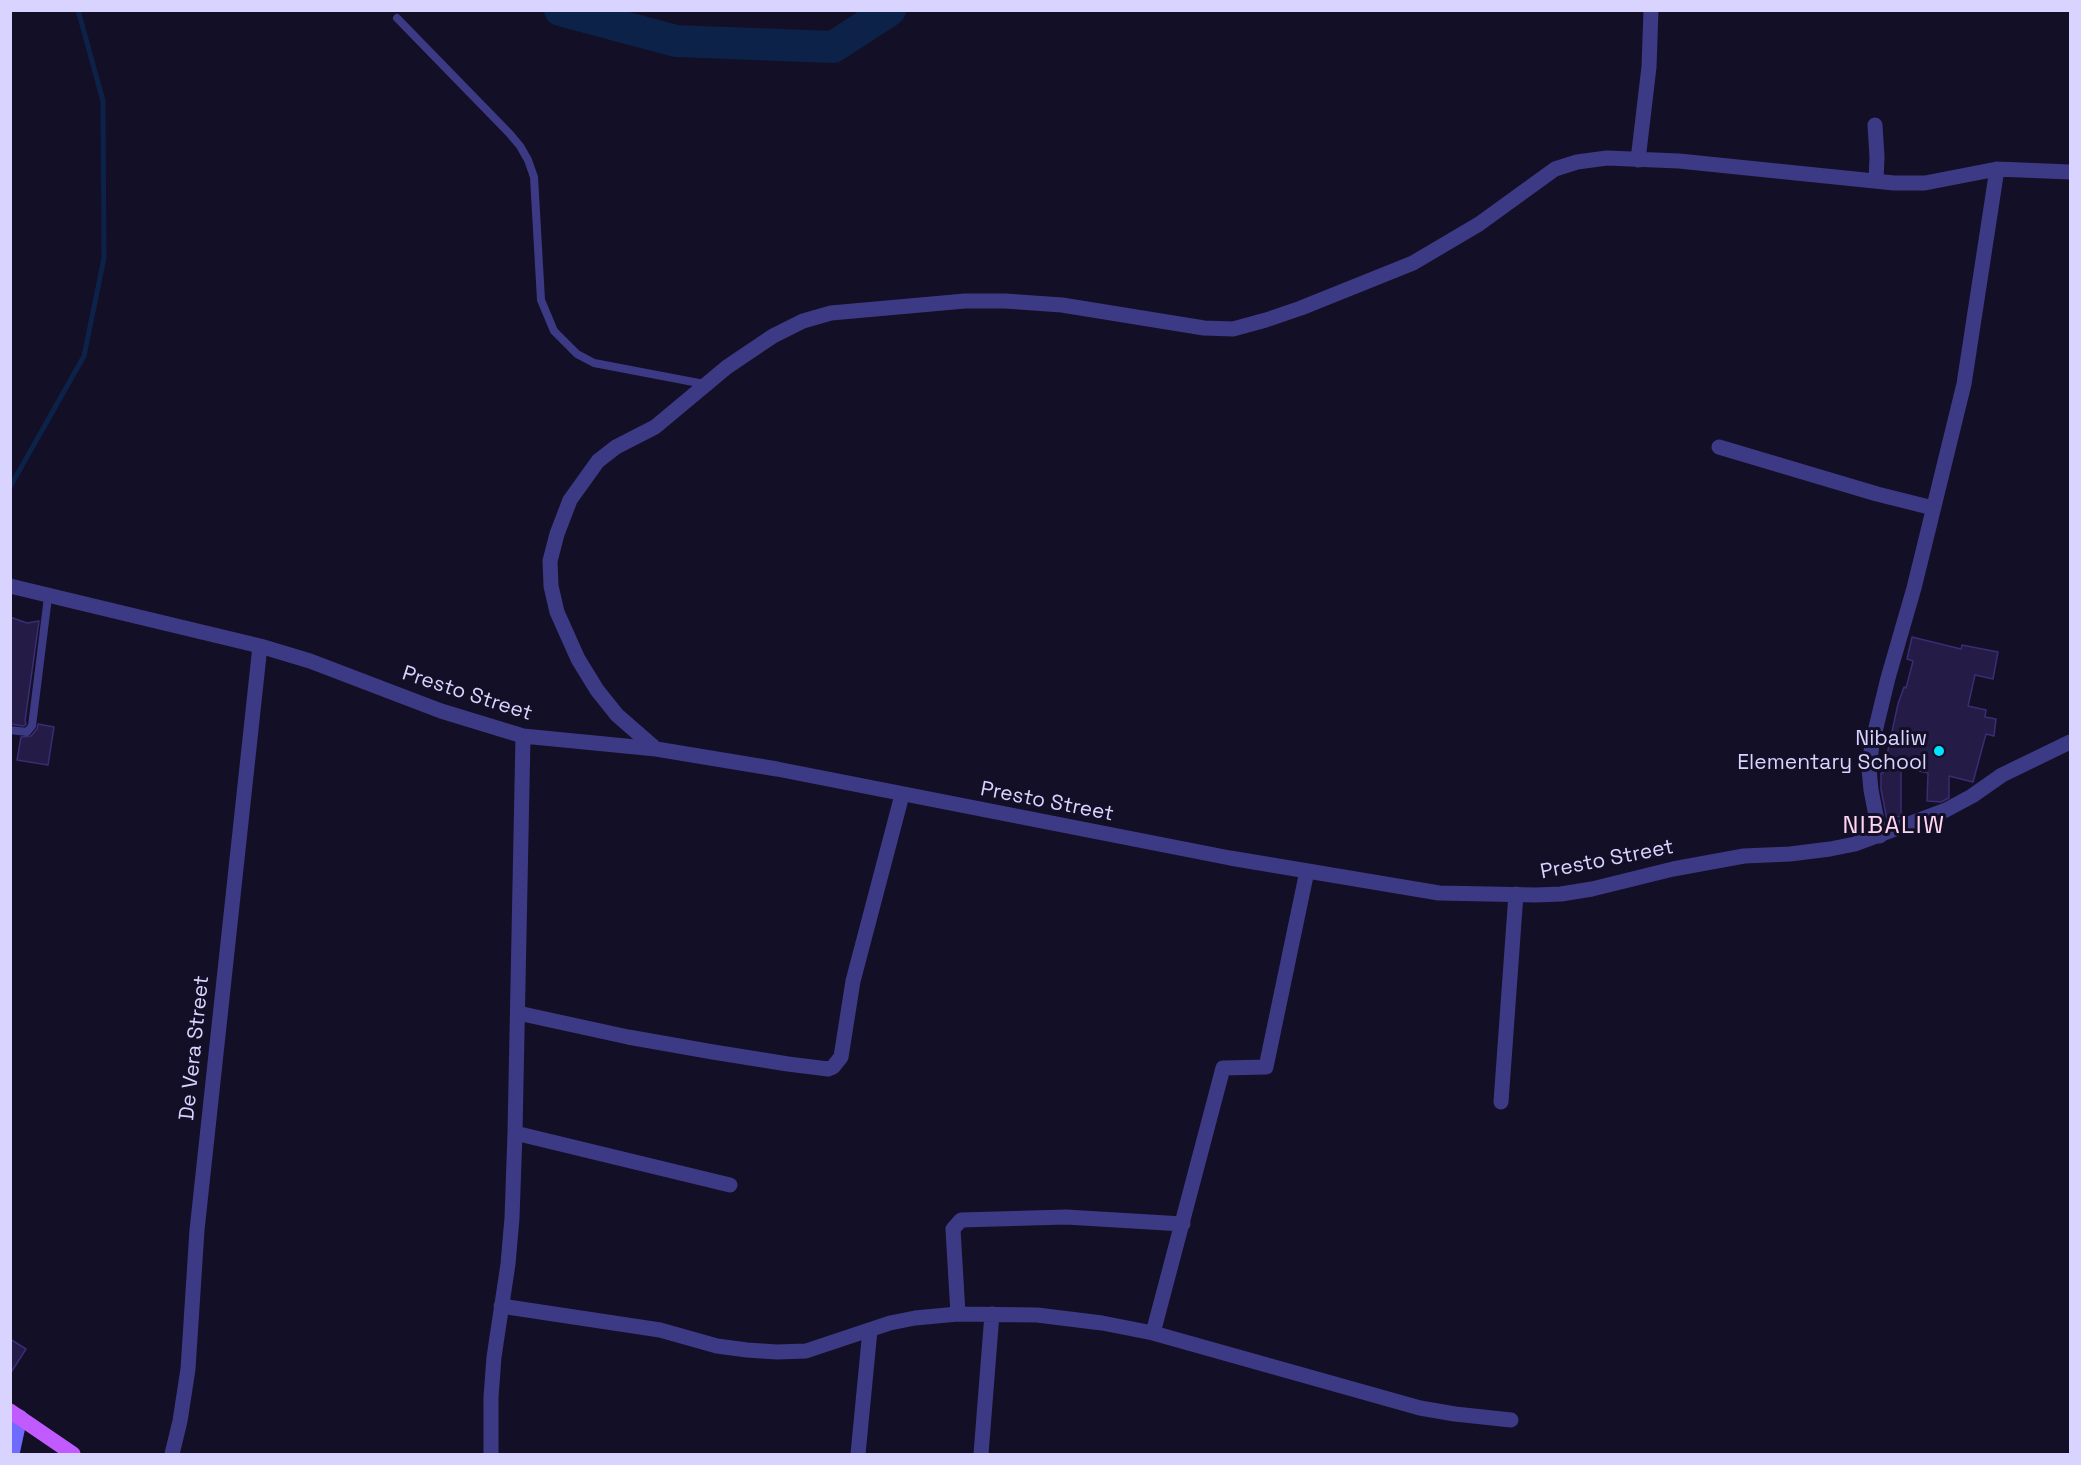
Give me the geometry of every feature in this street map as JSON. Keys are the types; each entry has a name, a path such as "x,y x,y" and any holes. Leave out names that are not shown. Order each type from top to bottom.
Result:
{"main road":[{"path":"15,1414 73,1455"}],"street":[{"path":"1638,160 1649,67 1651,10"},
{"path":"1875,125 1876,181"},
{"path":"656,749 617,714 597,690 578,659 557,612 551,586 550,561 557,534 570,500 598,461 616,447 655,427 727,367 774,336 803,321 831,313 965,301 1005,301 1062,305 1204,328 1233,329 1301,308 1413,263 1479,224 1555,170 1587,160 1607,158 1679,160 1876,181 1925,183 1997,169 2070,172"},
{"path":"1880,836 1869,769 1872,744 1964,384 1997,169"},
{"path":"1719,447 1865,491 1934,508"},
{"name":"Presto Street","path":"10,586 48,597 261,646 310,661 441,711 523,736 656,749 777,769 1230,858 1439,893 1536,895 1581,890 1743,856 1830,849 1856,844 1946,810 1972,796 2002,775 2070,742"},
{"name":"De Vera Street","path":"172,1455 188,1369 199,1206 261,646"},
{"path":"491,1455 491,1397 508,1264 516,1133 523,736"},
{"path":"518,1013 628,1037 713,1052 788,1064 828,1069 833,1067 841,1058 853,981 902,795"},
{"path":"1153,1333 1223,1068 1266,1067 1307,871"},
{"path":"1501,1102 1516,894"},
{"path":"516,1133 730,1185"},
{"path":"958,1314 953,1229 961,1220 1066,1217 1183,1224"},
{"path":"501,1306 660,1330 717,1346 747,1350 806,1351 890,1323 915,1318 958,1314 1059,1317 1153,1333 1420,1407 1455,1414 1511,1420"},
{"path":"981,1455 992,1314"},
{"path":"858,1455 870,1330"},
{"path":"12,1455 15,1414"}],"lane":[{"path":"397,18 509,133 528,160 534,177 541,300 554,331 576,354 594,363 705,385"},
{"path":"10,730 27,732 32,726 48,597"}],"building":[{"path":"10,617 27,623 39,621 24,726 10,724"},
{"name":"Nibaliw Elementary School","path":"1912,637 1961,649 1962,645 1998,652 1993,679 1975,675 1968,706 1986,710 1985,717 1996,719 1994,736 1986,734 1973,782 1949,776 1949,798 1941,802 1927,801 1928,773 1901,767 1901,816 1887,820 1881,789 1881,773 1883,773 1898,704 1904,687 1906,688 1913,661 1907,659"},
{"path":"38,724 54,727 48,765 17,760 21,737 31,736"},
{"path":"10,1339 26,1349 10,1374"}],"waterway":[{"path":"10,487 84,356 104,258 103,101 78,10"},
{"path":"560,10 676,41 833,47 890,10"}],"place":[{"name":"Nibaliw Elementary School","path":"1939,751"}],"district":[{"name":"NIBALIW","path":"1894,826"}]}
